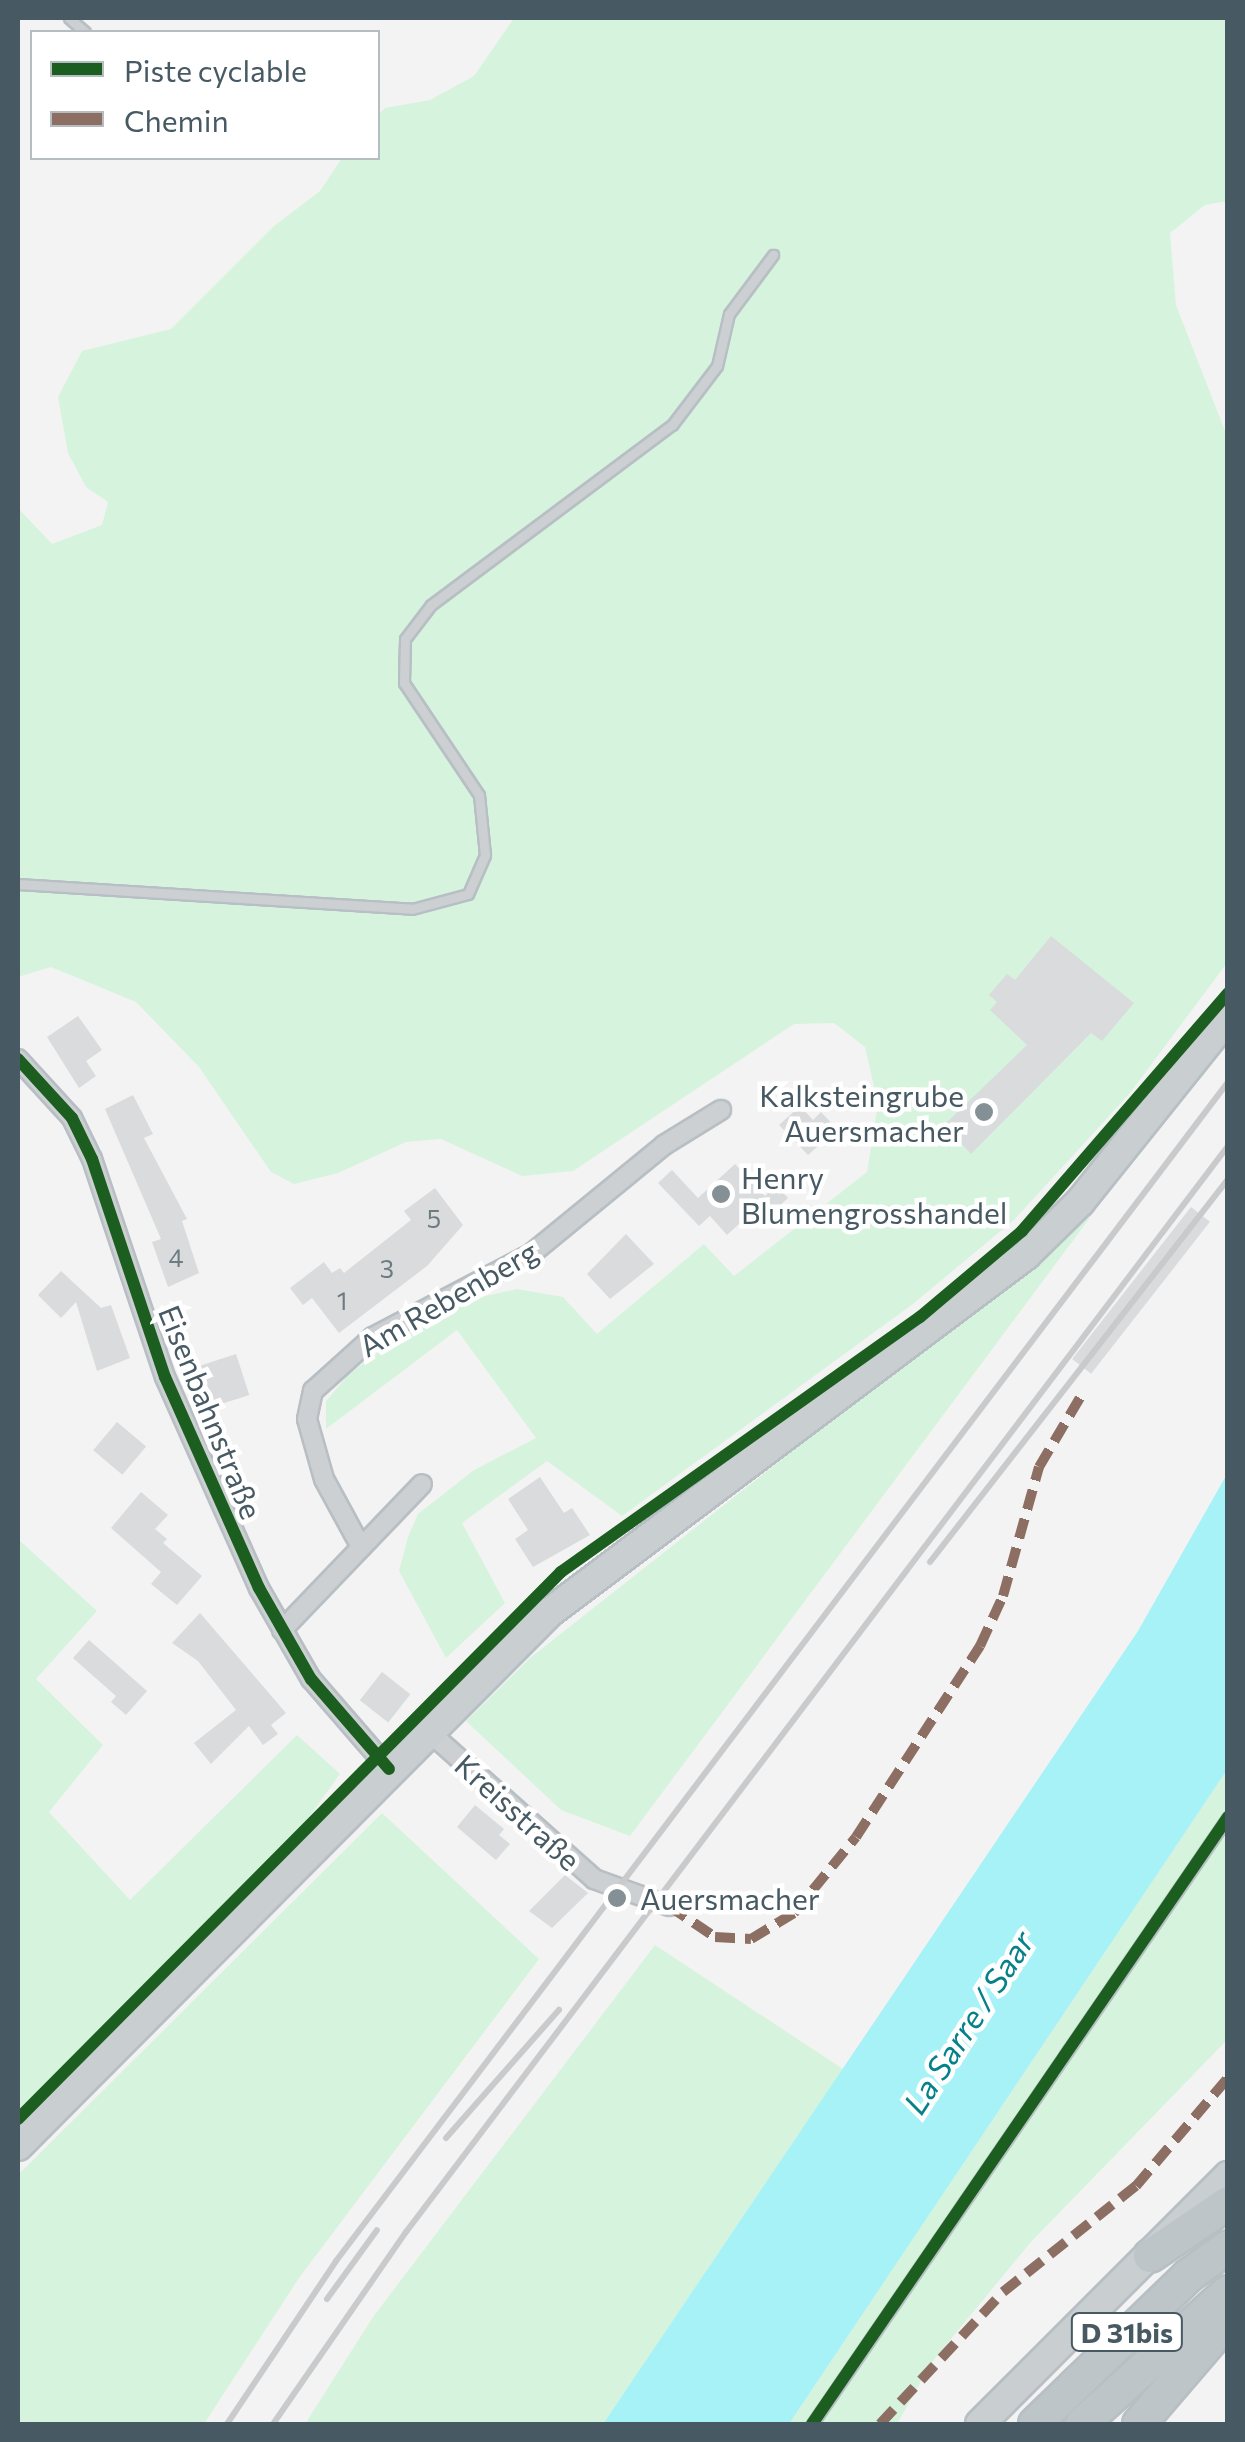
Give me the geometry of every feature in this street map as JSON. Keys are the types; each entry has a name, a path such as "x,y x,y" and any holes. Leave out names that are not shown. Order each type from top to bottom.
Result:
{"highway":[{"path":"1150,2256 1228,2203"},
{"name":"D 31bis","path":"1034,2424 1174,2288 1228,2247"},
{"name":"D 31bis","path":"1082,2424 1228,2292"},
{"path":"1139,2424 1228,2320"}],"main road":[{"name":"Kreisstraße","path":"18,2146 427,1730 598,1574 1026,1256 1080,1202 1228,1017"},
{"path":"980,2424 1228,2176"}],"street":[{"name":"Eisenbahnstraße","path":"18,1058 72,1118 92,1159 165,1377 282,1630 322,1694 389,1769"},
{"name":"Am Rebenberg","path":"361,1547 324,1479 307,1419 314,1391 374,1337 532,1254 664,1145 722,1110"},
{"path":"282,1630 422,1484"},
{"name":"Kreisstraße","path":"427,1730 594,1879 669,1906"}],"lane":[{"path":"18,884 78,883 412,909 468,894 485,855 480,795 404,683 405,639 431,604 672,425 717,366 729,314 773,255"},
{"path":"812,2424 1228,1817"}],"green space":[{"path":"514,18 1227,18 1227,201 1205,205 1170,233 1176,305 1227,436 1227,963 1130,1093 1014,1220 913,1304 622,1516 547,1461 462,1523 505,1603 446,1658 399,1571 408,1537 418,1514 474,1470 536,1438 457,1330 326,1429 326,1401 349,1374 416,1324 476,1298 517,1289 563,1297 597,1334 704,1244 734,1276 867,1172 878,1104 865,1047 834,1023 794,1024 573,1171 522,1176 441,1139 406,1142 338,1173 294,1184 271,1172 199,1067 136,1002 51,967 18,977 18,508 52,544 102,525 108,502 86,487 68,453 58,397 82,351 171,329 274,226 320,191 341,160 380,160 380,113 385,108 430,100 474,76"},
{"path":"1092,1215 630,1836 561,1810 466,1721 530,1658"},
{"path":"18,1539 97,1611 36,1679 103,1745 49,1812 130,1900 297,1735 340,1774 291,1842 18,2119"},
{"path":"1227,1770 1227,2040 1030,2243 932,2362 897,2424 789,2424"},
{"path":"382,1813 539,1959 299,2278 204,2424 18,2424 18,2175"},
{"path":"655,1945 843,2069 603,2424 305,2424 373,2317"}],"water":[{"name":"La Sarre / Saar","path":"1227,1474 1227,1770 789,2424 603,2424 1138,1631"}],"building":[{"path":"1051,936 1134,1003 1102,1041 1091,1033 971,1154 944,1125 1027,1045 990,1010 997,1002 989,995 1007,974 1015,980"},
{"path":"78,1016 102,1050 86,1061 96,1076 79,1088 47,1037"},
{"path":"133,1095 153,1134 144,1138 187,1219 182,1221 199,1273 168,1287 152,1242 161,1239 105,1109"},
{"path":"800,1106 813,1120 821,1112 837,1129 808,1155 779,1125"},
{"path":"735,1164 765,1196 776,1185 788,1198 763,1221 753,1211 727,1235 710,1216 699,1226 658,1183 672,1170 698,1198"},
{"path":"435,1188 463,1225 427,1266 339,1333 312,1298 303,1305 290,1288 324,1262 332,1273 340,1268 344,1273 411,1220 404,1211"},
{"path":"1191,1207 1210,1222 1091,1374 1072,1359"},
{"path":"626,1234 654,1264 610,1299 587,1274"},
{"path":"61,1271 101,1308 111,1305 130,1358 97,1371 76,1302 61,1318 38,1295"},
{"path":"236,1354 249,1395 214,1406 201,1365"},
{"path":"117,1422 146,1446 122,1475 93,1450"},
{"path":"540,1477 564,1513 572,1508 590,1535 533,1567 515,1539 528,1530 508,1499"},
{"path":"141,1492 168,1515 155,1529 167,1539 163,1543 202,1576 177,1605 151,1584 161,1572 111,1528"},
{"path":"200,1613 286,1713 271,1725 278,1734 263,1745 249,1726 211,1764 194,1743 236,1710 198,1661 172,1643"},
{"path":"89,1640 147,1691 126,1715 111,1702 116,1696 73,1658"},
{"path":"382,1672 410,1694 388,1723 360,1700"},
{"path":"475,1805 504,1829 499,1835 510,1844 496,1860 457,1827"},
{"path":"565,1875 588,1893 552,1928 529,1911"}],"railway":[{"path":"227,2424 336,2261 1228,1082"},
{"path":"273,2424 406,2232 1228,1146"},
{"path":"930,1562 1228,1179"},
{"path":"446,2138 559,2010"},
{"path":"327,2299 377,2230"}],"marked path":[{"path":"669,1906 715,1937 751,1939 794,1913 856,1837 980,1646 1003,1596 1039,1467 1081,1396"},
{"path":"880,2424 1003,2292 1136,2186 1228,2078"}],"cycle path":[{"path":"18,2119 561,1572 920,1317 1022,1231 1228,993"},
{"path":"18,1059 72,1118 92,1159 165,1377 259,1588 311,1679 389,1769"},
{"path":"812,2424 1228,1817"}],"place":[{"name":"Kalksteingrube Auersmacher","path":"984,1112"},
{"name":"Henry Blumengrosshandel","path":"721,1194"},
{"name":"Auersmacher","path":"617,1898"}]}
